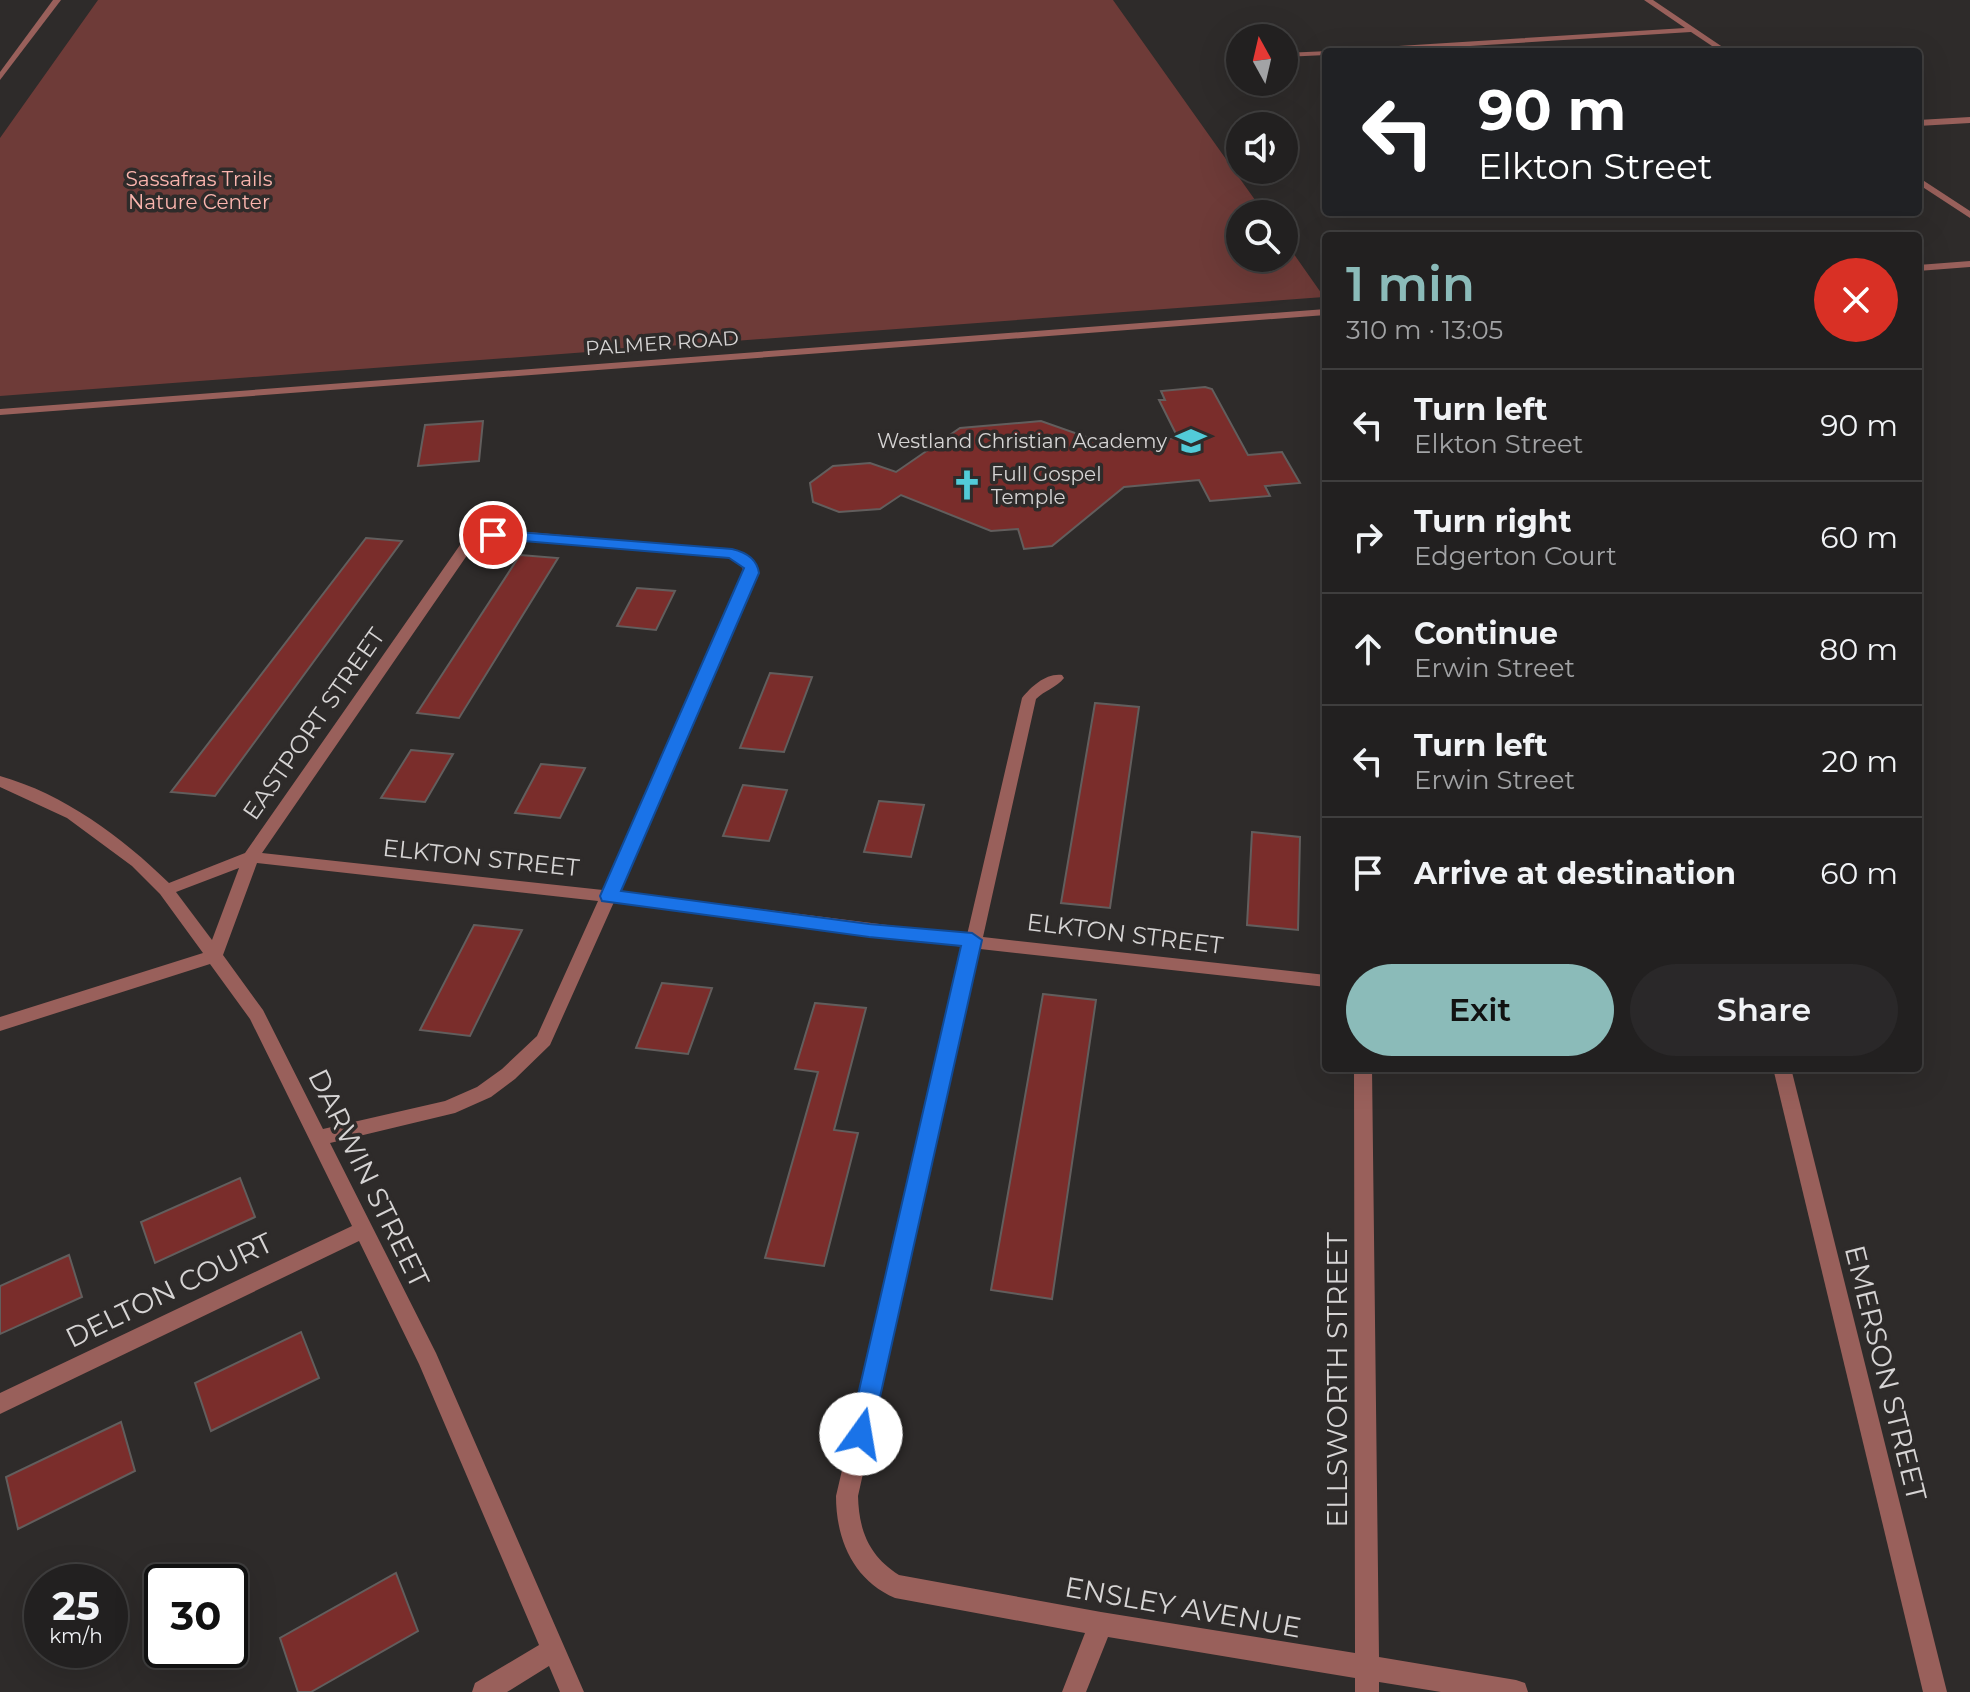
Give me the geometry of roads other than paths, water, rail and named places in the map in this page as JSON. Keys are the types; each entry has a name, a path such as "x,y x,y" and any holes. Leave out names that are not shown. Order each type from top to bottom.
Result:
{"street":[{"path":"0,78 57,0"},
{"path":"1648,0 1720,48"},
{"path":"1400,48 1693,30"},
{"path":"1298,54 1322,53"},
{"path":"1922,123 1970,120"},
{"path":"1922,183 1970,215"},
{"path":"1922,268 1970,264"},
{"name":"PALMER ROAD","path":"0,412 1322,312"},
{"name":"EASTPORT STREET","path":"214,956 251,857 465,548 483,538 506,534 732,554 744,559 752,573 609,896"},
{"path":"972,940 1029,698 1040,687 1057,678"},
{"name":"DARWIN STREET","path":"0,781 73,814 108,837 166,890 257,1015 428,1360 572,1692"},
{"path":"166,890 251,857"},
{"name":"ELKTON STREET","path":"251,857 1322,981"},
{"path":"318,1138 456,1105 483,1093 512,1072 544,1040 609,896"},
{"name":"ENSLEY AVENUE","path":"972,940 847,1496 846,1515 855,1549 878,1577 895,1586 1101,1624 1366,1680 1516,1692"},
{"path":"0,1024 214,956"},
{"name":"ELLSWORTH STREET","path":"1363,1072 1366,1680"},
{"name":"EMERSON STREET","path":"1783,1072 1935,1692"},
{"name":"DELTON COURT","path":"0,1404 365,1229"},
{"path":"1074,1692 1101,1624"},
{"path":"484,1692 553,1650"}],"place":[{"name":"Westland Christian Academy","path":"1191,441"},
{"name":"Full Gospel Temple","path":"967,485"}],"park label":[{"name":"Sassafras Trails Nature Center","path":"199,190"}]}
